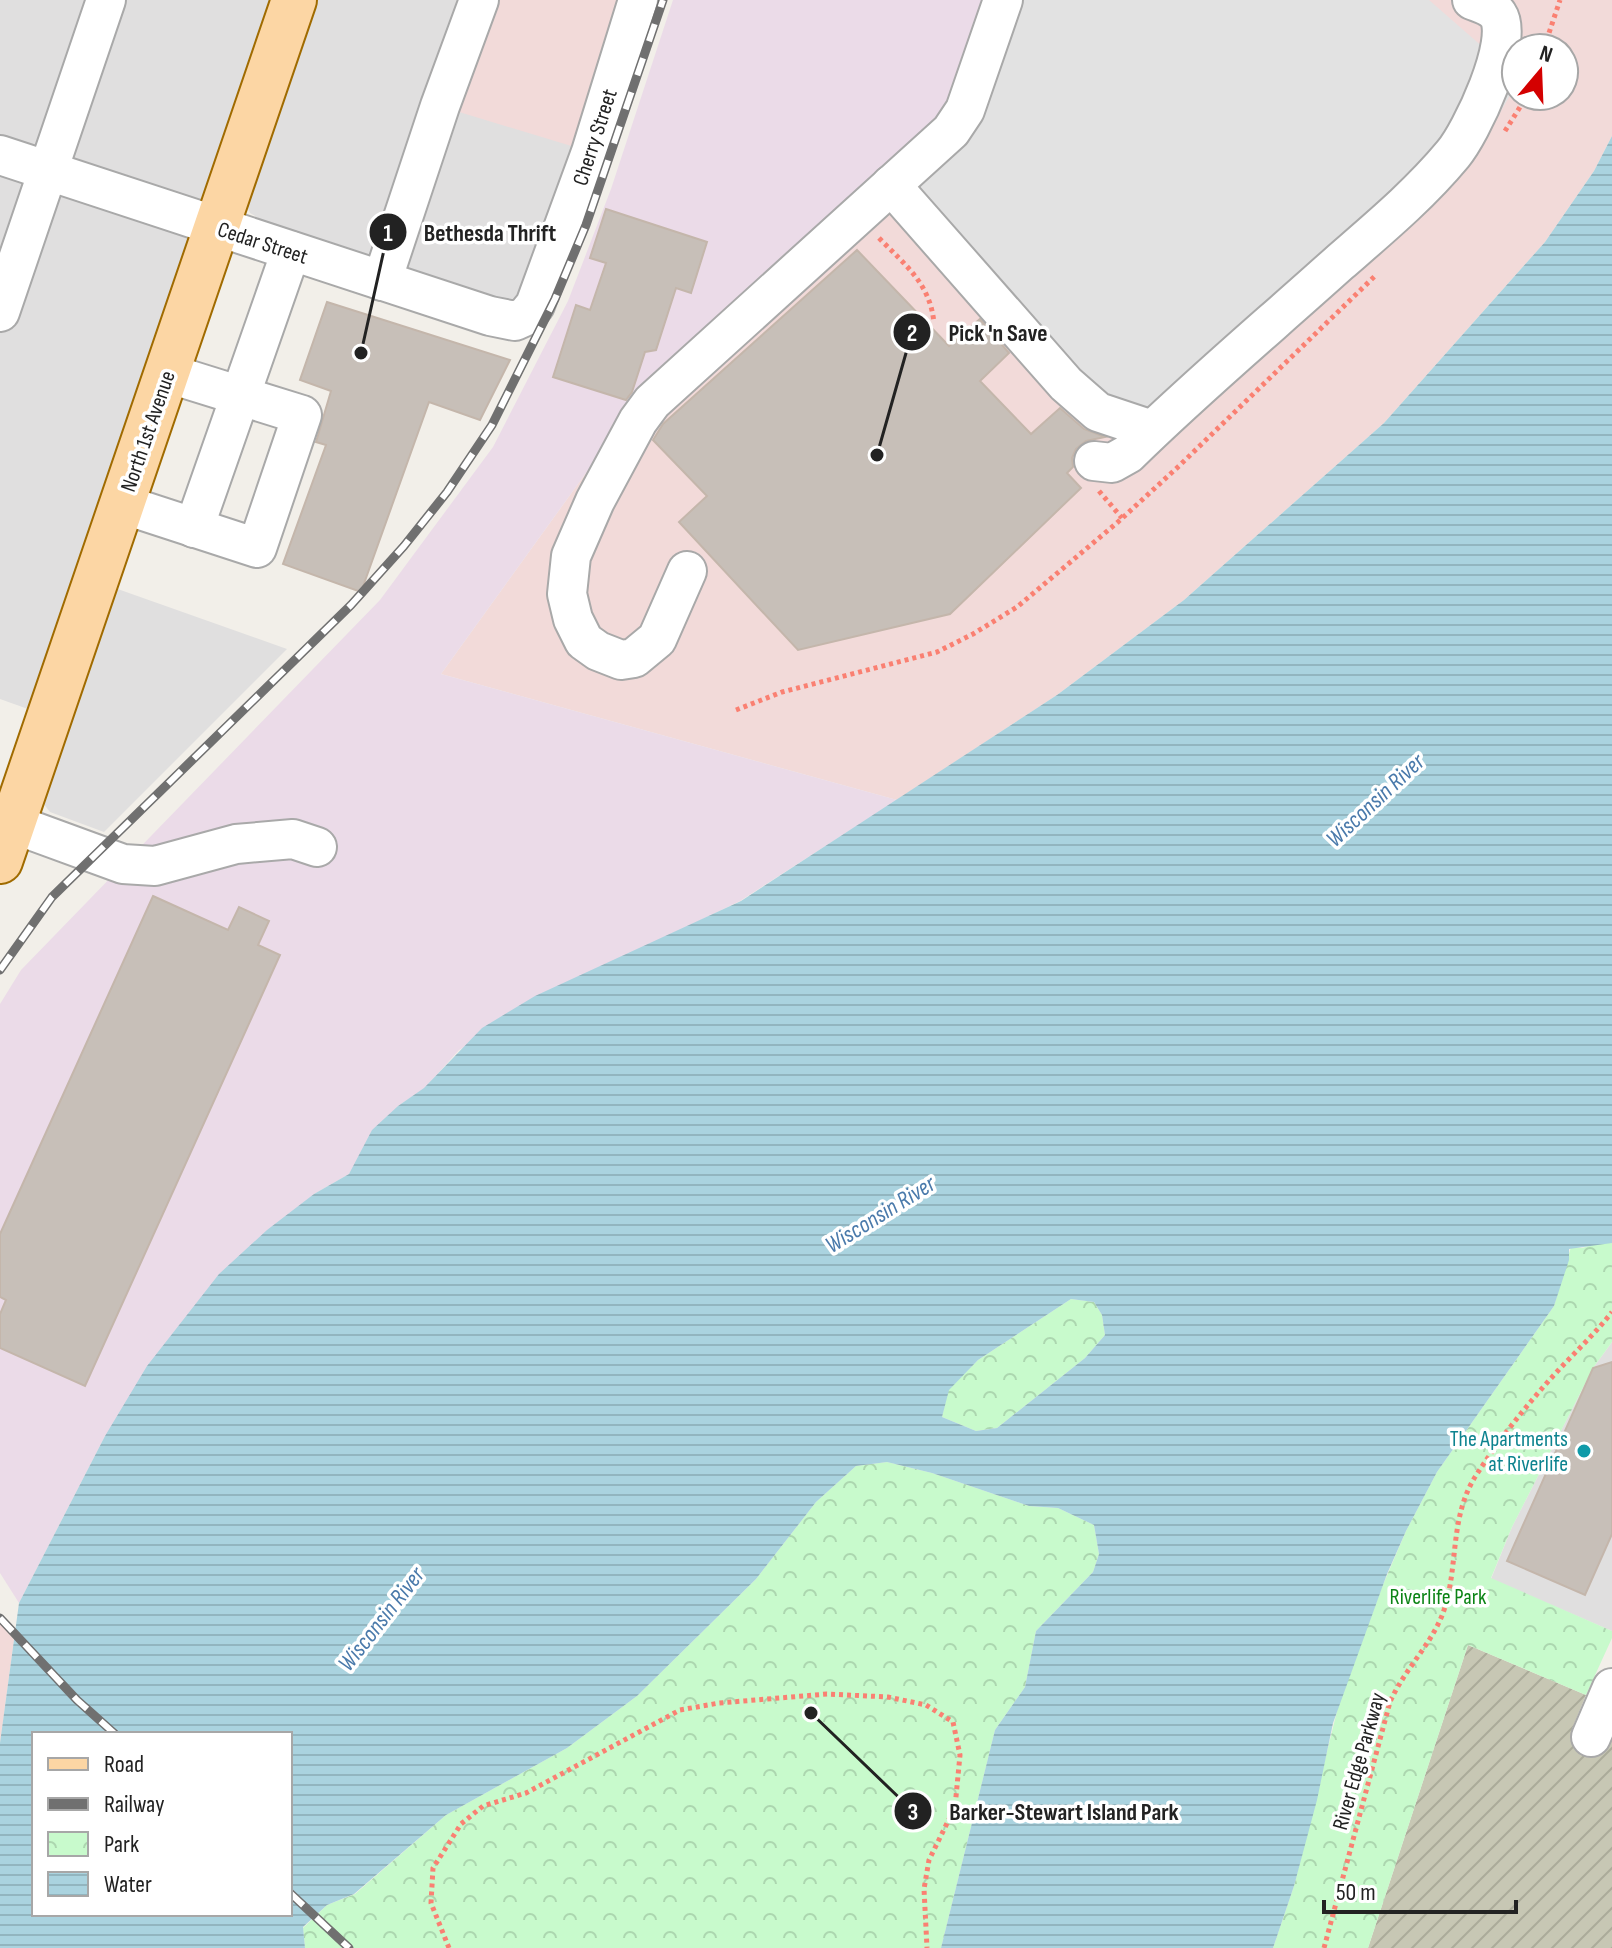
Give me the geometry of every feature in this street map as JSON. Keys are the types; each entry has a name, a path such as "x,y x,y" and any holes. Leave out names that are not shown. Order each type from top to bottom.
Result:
{"main road":[{"name":"North 1st Avenue","path":"4,835 122,504 294,0"}],"street":[{"path":"0,312 106,0"},
{"path":"382,281 479,0"},
{"name":"Cherry Street","path":"526,316 535,305 591,152 638,0"},
{"path":"687,571 657,639 634,658 621,660 598,651 584,641 573,619 567,594 571,556 595,501 638,421 652,402 686,370 951,131 965,110 1003,0"},
{"path":"1094,461 1107,464 1116,462 1407,203 1455,152 1481,105 1497,62 1502,33 1500,17 1491,7 1472,0"},
{"name":"Cedar Street","path":"0,155 490,316 515,321 526,316"},
{"path":"891,185 1066,384 1098,412 1152,430"},
{"path":"194,528 291,251"},
{"path":"122,504 257,548 302,415 167,373"},
{"path":"4,835 123,864 155,866 236,844 293,839 317,847"},
{"path":"1591,1737 1610,1696"}],"path":[{"path":"1549,32 1560,0"},
{"path":"876,234 923,285 931,304 934,323"},
{"name":"River Edge Parkway","path":"1324,1948 1390,1702 1400,1680 1434,1633 1446,1604 1454,1565 1457,1522 1468,1491 1520,1414 1612,1312"},
{"path":"449,1948 431,1903 433,1868 461,1824 483,1806 526,1793 680,1710 719,1703 827,1694 888,1697 926,1705 953,1722 960,1755 955,1807 929,1860 924,1889 927,1948"}],"shaded area":[{"path":"0,0 270,0 28,709 0,699"},
{"path":"312,0 471,0 578,148 521,293 514,299 488,296 270,225 250,213 245,202"},
{"path":"486,0 625,0 578,148 446,108"},
{"path":"673,0 983,0 945,116 658,373 441,674 897,800 740,901 639,950 459,1050 424,1089 398,1106 349,1174 314,1194 105,1436 19,1603 0,1573 0,1004 21,970 380,600 493,447 568,301 611,189"},
{"path":"983,0 1612,0 1612,136 1594,171 1545,242 1384,423 1184,600 1057,695 897,800 441,674 658,373 945,116"},
{"path":"998,0 1429,0 1500,62 1500,112 1489,132 1147,451 891,185 951,131"},
{"path":"112,587 287,649 104,832 50,812 43,803"},
{"name":"The Apartments at Riverlife","path":"1612,1342 1612,1631 1491,1579 1512,1527 1593,1368"},
{"path":"0,1623 14,1640 0,1743"},
{"path":"1468,1645 1586,1695 1572,1729 1598,1740 1612,1720 1612,1948 1368,1948"}],"green space":[{"name":"Riverlife Park","path":"1603,1242 1612,1243 1612,1342 1593,1368 1512,1527 1491,1578 1612,1631 1612,1638 1586,1695 1468,1645 1368,1948 1273,1948 1294,1886 1339,1703 1406,1531 1437,1472 1554,1306 1571,1247 1582,1248"},
{"path":"1071,1299 1094,1302 1102,1315 1105,1335 1085,1358 997,1428 976,1431 942,1417 948,1390 978,1360"},
{"path":"887,1462 932,1473 1029,1506 1058,1508 1094,1525 1099,1554 1093,1572 1036,1631 1025,1687 995,1730 941,1948 305,1948 303,1928 327,1905 355,1894 446,1815 567,1748 637,1696 756,1579 816,1502 856,1466"}],"water":[{"name":"Wisconsin River","path":"1612,136 1612,1243 1569,1249 1569,1260 1554,1306 1437,1472 1406,1531 1387,1574 1333,1723 1317,1800 1294,1886 1273,1948 941,1948 995,1730 1025,1687 1036,1631 1093,1572 1099,1554 1094,1525 1058,1508 1029,1506 932,1473 887,1462 856,1466 816,1502 756,1579 637,1696 567,1748 446,1815 354,1894 327,1905 303,1927 305,1948 0,1948 0,1743 19,1603 105,1436 147,1366 219,1274 267,1230 314,1194 349,1174 372,1130 424,1088 482,1028 535,996 741,901 1057,695 1184,600 1384,423 1545,242 1594,171","holes":["1071,1299 1094,1302 1102,1315 1105,1335 1085,1358 997,1428 976,1431 942,1417 949,1390 978,1360"]}],"building":[{"path":"606,209 707,242 691,293 676,288 656,350 645,352 632,392 626,400 553,377 576,305 590,310 606,263 590,258"},
{"path":"857,250 949,346 980,319 1009,353 980,381 1031,434 1060,408 1084,429 1105,437 1086,441 1076,449 1072,458 1073,467 1067,473 1081,488 950,614 798,650 679,522 707,496 653,440 663,424"},
{"path":"327,302 510,360 480,420 429,402 361,592 283,564 326,445 316,442 331,391 300,380"},
{"path":"153,896 228,930 239,907 269,921 258,945 280,955 85,1386 0,1348 0,1314 6,1300 0,1297 0,1234"},
{"name":"The Apartments at Riverlife","path":"1612,1362 1612,1534 1585,1595 1507,1561 1593,1368"}],"railway":[{"path":"0,970 52,897 351,605 447,492 492,425 555,299 586,225 663,0"},
{"path":"0,1618 77,1700 113,1732"},
{"path":"292,1895 349,1948"}],"place":[{"name":"Bethesda Thrift","path":"361,353"},
{"name":"Pick 'n Save","path":"877,455"},
{"name":"The Apartments at Riverlife","path":"1584,1451"},
{"name":"Barker-Stewart Island Park","path":"811,1713"}]}
